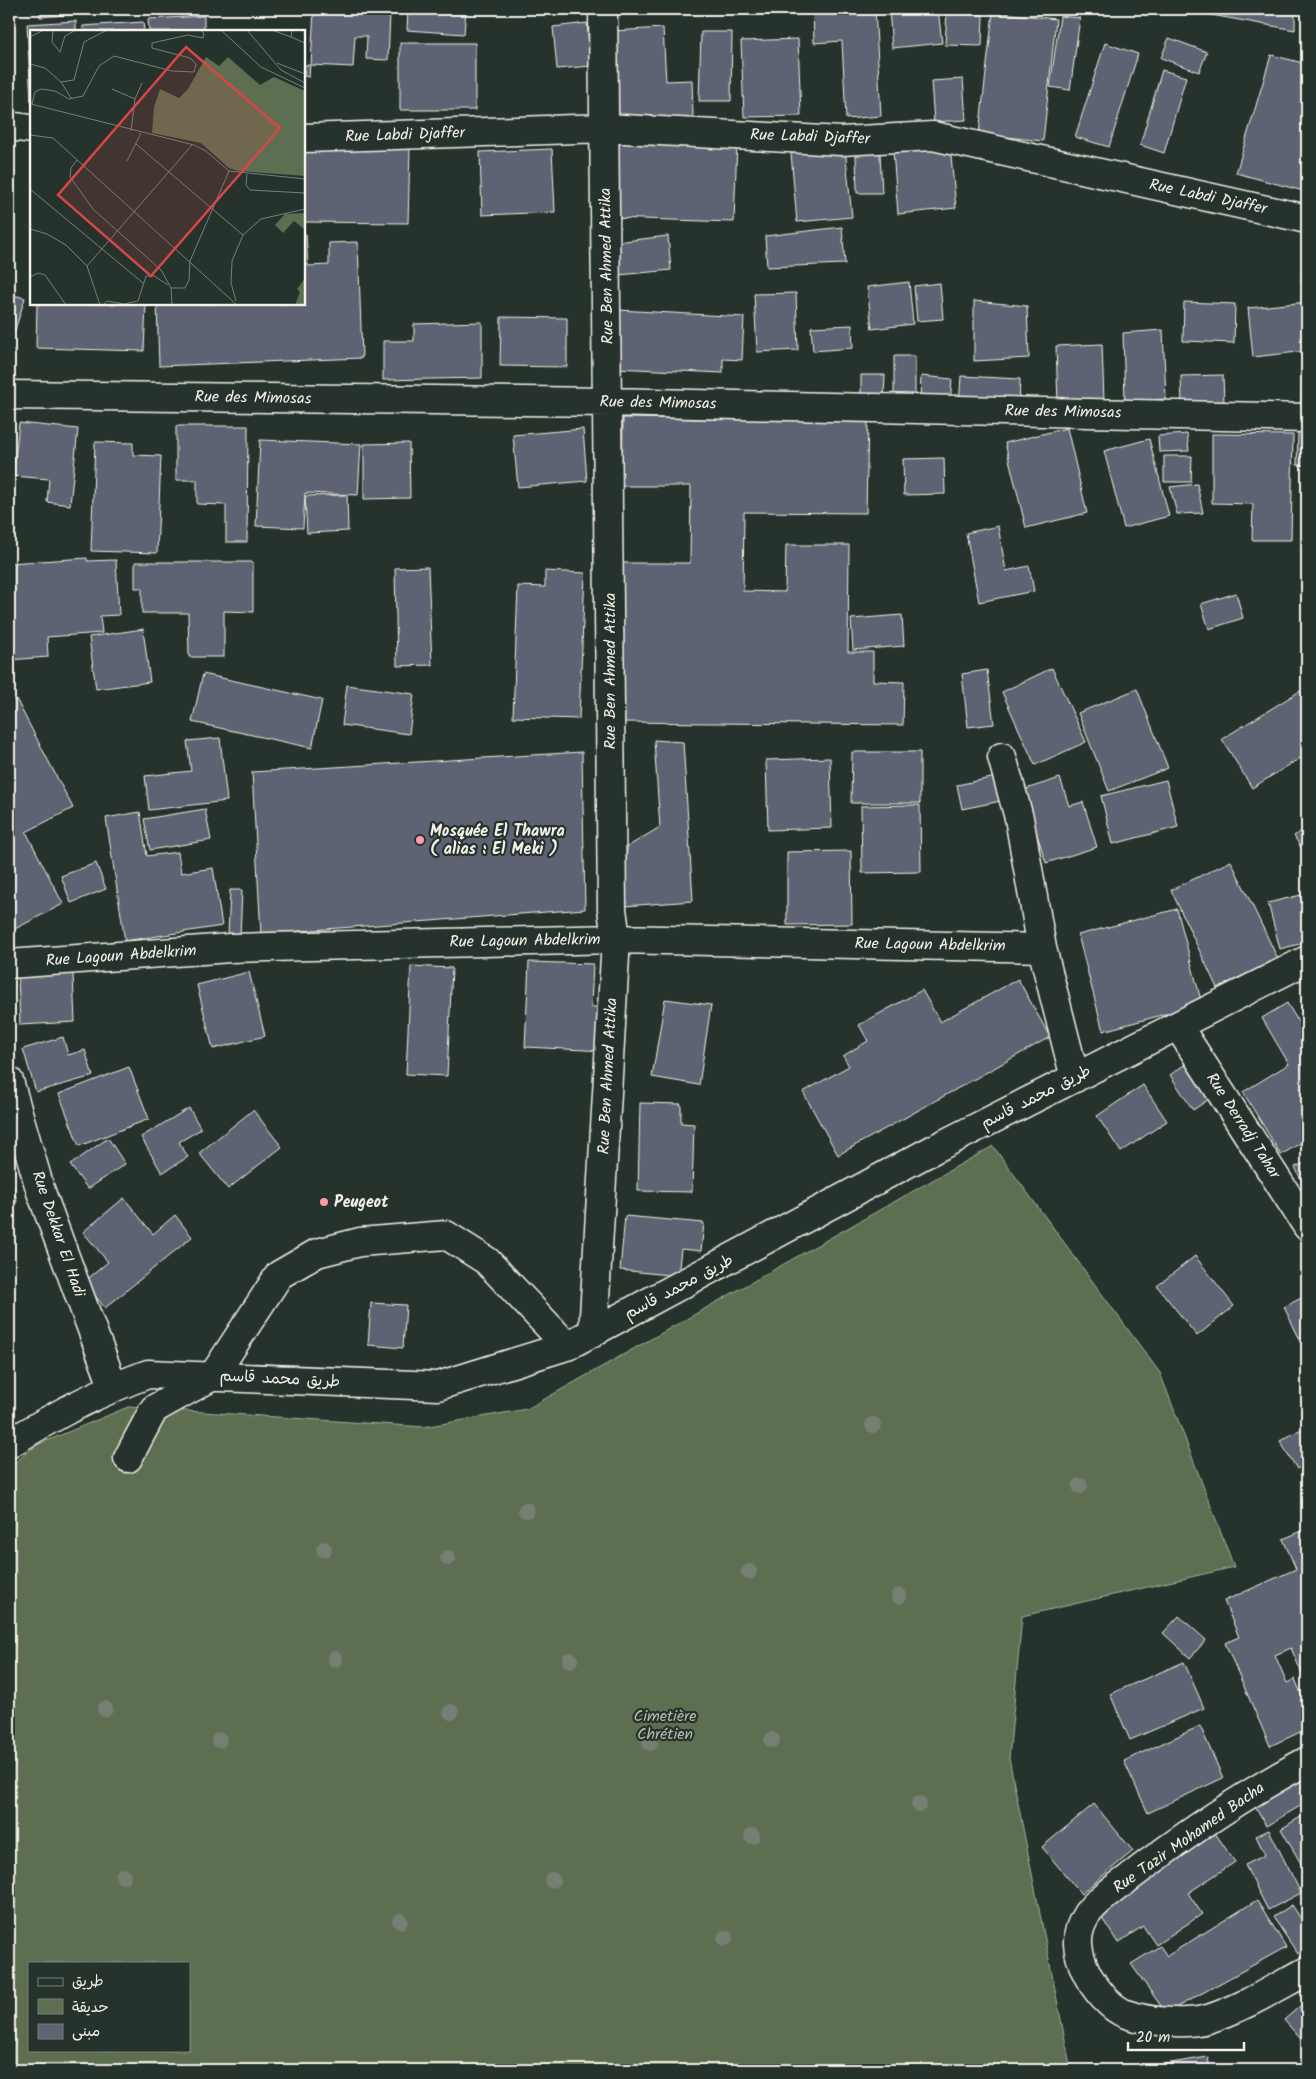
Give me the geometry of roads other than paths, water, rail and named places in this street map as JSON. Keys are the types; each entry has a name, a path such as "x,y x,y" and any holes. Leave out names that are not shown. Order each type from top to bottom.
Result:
{"street":[{"name":"Rue Ben Ahmed Attika","path":"593,1333 616,939 612,909 609,402 604,9"},
{"path":"9,126 30,128"},
{"name":"Rue Labdi Djaffer","path":"305,138 605,128 841,141 933,136 1307,219"},
{"name":"Rue des Mimosas","path":"9,395 609,402 1307,418"},
{"path":"1002,757 1019,818 1042,948 1075,1078"},
{"name":"Rue Lagoun Abdelkrim","path":"9,964 230,948 616,939 1042,948"},
{"name":"طريق محمد قاسم","path":"9,1444 57,1414 113,1386 148,1374 438,1386 567,1346 936,1148 1307,960"},
{"name":"Rue Derradj Tahar","path":"1178,1026 1307,1226"},
{"name":"Rue Dekkar El Hadi","path":"9,1081 41,1192 113,1386"},
{"path":"128,1458 154,1409 214,1376 279,1275 317,1253 360,1242 446,1235 487,1262 567,1346"},
{"name":"Rue Tazir Mohamed Bacha","path":"1307,1761 1263,1784 1152,1860 1106,1896 1088,1914 1077,1934 1078,1952 1088,1976 1105,1999 1125,2014 1170,2022 1207,2019 1244,2004 1307,1971"}],"place":[{"name":"Mosquée El Thawra ( alias : El Meki )","path":"420,840"},
{"name":"Peugeot","path":"324,1202"}],"park label":[{"name":"Cimetière Chrétien","path":"665,1725"}]}
